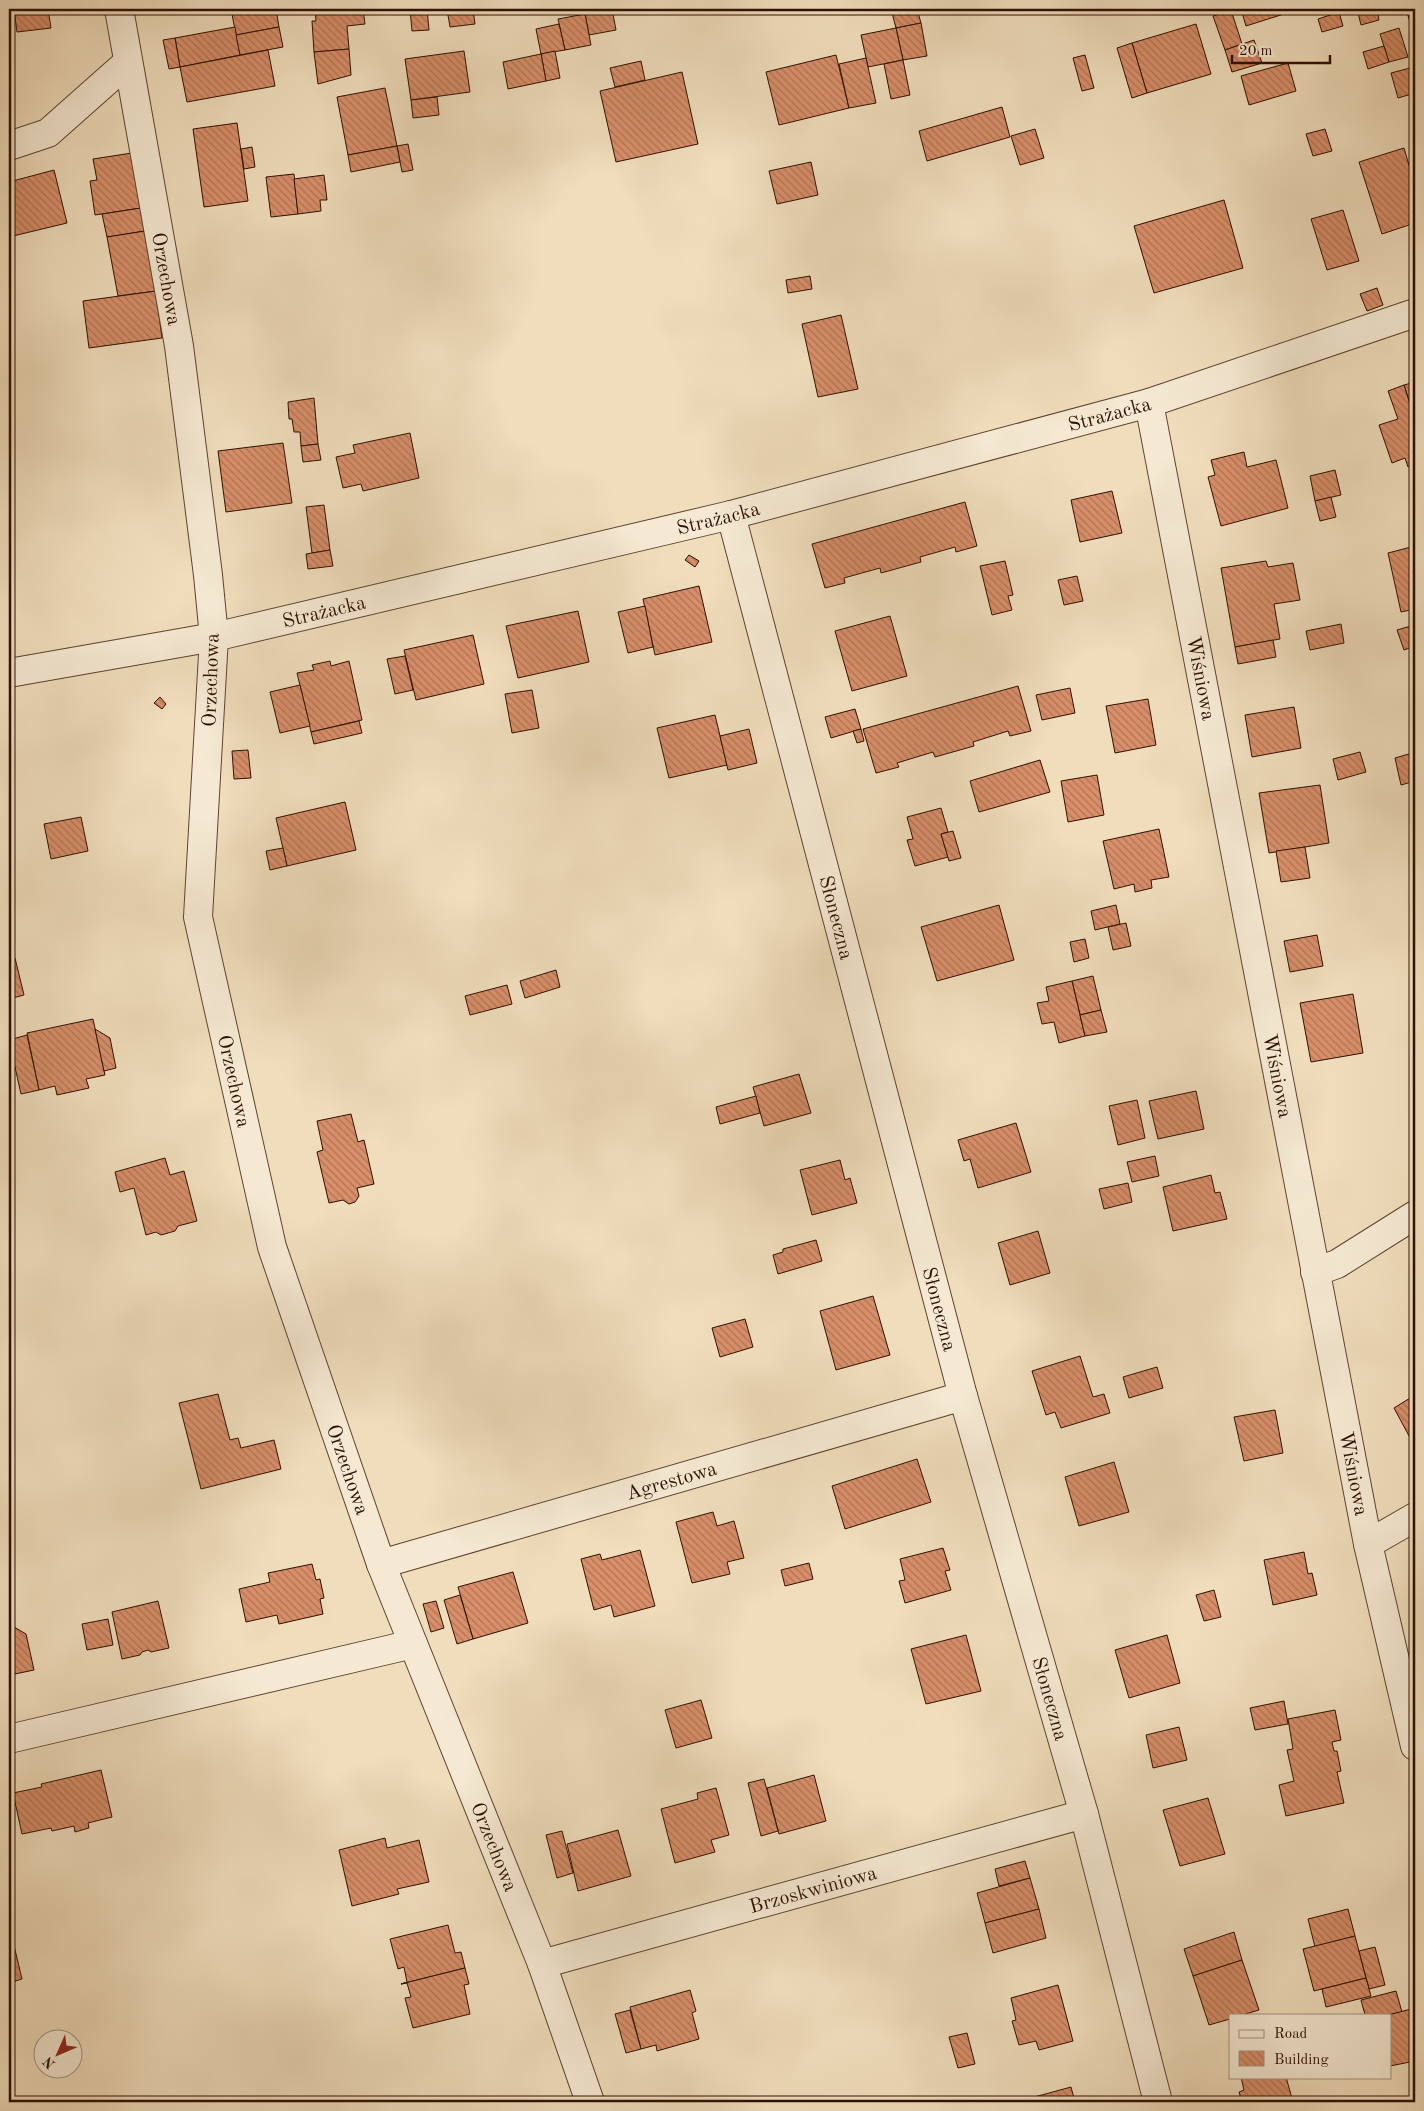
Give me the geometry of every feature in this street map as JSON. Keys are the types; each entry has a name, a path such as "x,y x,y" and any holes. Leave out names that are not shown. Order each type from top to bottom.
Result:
{"street":[{"name":"Orzechowa","path":"119,9 179,346 207,565 214,637 198,917 272,1247 381,1564 542,1964 590,2102"},
{"path":"9,146 48,133 128,62"},
{"name":"Strażacka","path":"9,673 214,637 731,515 1149,403 1415,313"},
{"name":"Wiśniowa","path":"1149,403 1368,1544 1415,1746"},
{"name":"Słoneczna","path":"731,515 963,1396 1084,1814 1158,2102"},
{"path":"1315,1272 1337,1264 1415,1215"},
{"name":"Agrestowa","path":"381,1564 963,1396"},
{"path":"1368,1544 1415,1517"},
{"path":"9,1738 413,1644"},
{"name":"Brzoskwiniowa","path":"542,1964 1084,1814"}],"building":[{"path":"14,9 48,9 51,28 17,32"},
{"path":"231,9 276,9 279,27 236,35"},
{"path":"315,9 363,9 365,24 347,26 349,49 314,52 312,21 316,21"},
{"path":"410,9 427,9 429,30 412,31"},
{"path":"447,9 473,9 475,24 450,27"},
{"path":"612,9 616,30 589,35 585,14"},
{"path":"891,9 917,9 921,23 896,28"},
{"path":"1241,9 1285,9 1287,13 1246,26"},
{"path":"1357,9 1377,9 1379,20 1361,25"},
{"path":"1406,9 1415,9 1415,20 1410,22"},
{"path":"1231,10 1242,44 1225,50 1213,16"},
{"path":"1339,12 1343,26 1322,32 1318,19"},
{"path":"585,14 591,45 565,50 558,19"},
{"path":"921,23 927,56 903,60 896,28"},
{"path":"559,24 565,50 541,54 536,29"},
{"path":"1196,24 1211,74 1147,93 1132,43"},
{"path":"235,27 240,55 180,67 175,38"},
{"path":"279,27 283,47 240,55 236,35"},
{"path":"896,28 903,60 868,67 861,35"},
{"path":"1399,28 1408,57 1389,62 1380,34"},
{"path":"175,38 180,67 169,69 163,40"},
{"path":"1254,40 1262,63 1232,72 1225,50"},
{"path":"1132,43 1147,93 1132,98 1117,48"},
{"path":"1384,46 1389,62 1368,69 1363,52"},
{"path":"349,49 351,75 318,84 314,52"},
{"path":"268,50 275,86 187,102 180,67"},
{"path":"464,51 470,92 411,100 405,59"},
{"path":"555,51 560,78 546,81 541,54"},
{"path":"541,54 546,81 508,89 503,62"},
{"path":"836,55 849,108 779,125 766,72"},
{"path":"1085,55 1094,88 1082,91 1073,58"},
{"path":"866,58 876,103 849,108 839,64"},
{"path":"903,60 910,95 891,99 884,64"},
{"path":"641,61 645,80 615,87 610,68"},
{"path":"1288,63 1296,91 1249,105 1241,76"},
{"path":"1410,68 1415,93 1398,98 1391,73"},
{"path":"682,72 698,144 616,162 600,91"},
{"path":"385,88 397,146 348,155 337,97"},
{"path":"437,97 439,115 413,118 411,100"},
{"path":"1002,107 1010,137 927,161 919,131"},
{"path":"237,123 248,201 204,207 193,129"},
{"path":"1035,129 1044,158 1020,165 1011,136"},
{"path":"1325,129 1332,151 1313,156 1306,134"},
{"path":"408,144 413,170 402,172 397,146"},
{"path":"397,146 400,162 351,172 348,155"},
{"path":"252,147 255,167 244,169 241,149"},
{"path":"1404,148 1411,172 1415,171 1415,223 1382,234 1359,162"},
{"path":"132,153 141,208 95,215 90,181 97,180 93,159"},
{"path":"811,162 818,195 777,204 769,171"},
{"path":"54,170 67,223 9,237 9,182"},
{"path":"294,174 298,214 271,217 266,177"},
{"path":"324,175 327,200 320,200 321,211 298,214 294,179"},
{"path":"1224,200 1243,268 1154,293 1134,226"},
{"path":"141,208 145,231 107,237 102,214"},
{"path":"1343,210 1359,261 1327,270 1311,219"},
{"path":"145,231 156,291 118,296 107,237"},
{"path":"810,276 812,289 788,293 786,280"},
{"path":"1377,288 1383,305 1367,311 1360,294"},
{"path":"156,291 162,338 89,348 83,301"},
{"path":"841,315 858,389 818,397 802,324"},
{"path":"1415,382 1415,420 1404,385"},
{"path":"1404,385 1415,420 1415,464 1408,467 1405,458 1392,463 1379,425 1398,419 1388,391"},
{"path":"314,398 318,444 301,446 300,432 294,432 292,419 289,419 288,402"},
{"path":"410,433 419,478 363,491 361,484 343,488 336,457 355,453 353,445"},
{"path":"283,443 292,503 226,512 218,451"},
{"path":"318,444 321,460 303,462 301,446"},
{"path":"1244,452 1247,467 1276,460 1288,508 1221,526 1208,477 1215,475 1211,460"},
{"path":"1335,470 1341,495 1315,501 1310,476"},
{"path":"1112,491 1122,533 1080,542 1071,500"},
{"path":"1331,497 1336,517 1320,521 1315,501"},
{"path":"965,502 977,546 956,552 955,547 920,557 921,562 881,573 880,568 844,578 845,583 825,588 812,544"},
{"path":"324,505 330,550 312,553 306,507"},
{"path":"1415,546 1415,609 1401,612 1388,553"},
{"path":"330,550 333,566 308,569 306,554"},
{"path":"689,555 699,561 695,567 685,560"},
{"path":"1005,561 1013,595 1008,596 1012,610 992,615 980,566"},
{"path":"1266,561 1268,567 1293,563 1300,600 1274,604 1280,639 1235,647 1221,568"},
{"path":"1077,576 1083,601 1064,605 1058,580"},
{"path":"699,586 712,642 655,655 643,599"},
{"path":"645,606 653,647 628,653 618,612"},
{"path":"578,611 589,662 518,678 506,626"},
{"path":"890,616 907,676 852,691 835,631"},
{"path":"1341,624 1344,643 1310,650 1306,631"},
{"path":"1414,625 1415,646 1404,650 1397,630"},
{"path":"473,635 484,684 416,700 404,650"},
{"path":"1273,640 1276,657 1238,664 1235,647"},
{"path":"405,656 413,690 395,694 387,659"},
{"path":"330,661 331,666 349,661 362,720 311,732 297,673 314,670 312,665"},
{"path":"300,685 310,726 280,733 270,692"},
{"path":"1018,686 1031,731 1010,736 1008,731 973,742 974,746 935,757 933,752 897,763 899,767 876,773 863,729"},
{"path":"1070,688 1075,713 1042,720 1036,695"},
{"path":"532,690 539,728 512,733 505,694"},
{"path":"160,697 166,704 162,709 154,703"},
{"path":"1148,699 1156,745 1115,753 1106,706"},
{"path":"1294,707 1301,748 1252,757 1245,715"},
{"path":"855,709 861,729 831,738 825,717"},
{"path":"715,715 727,765 669,778 657,728"},
{"path":"359,721 362,733 314,744 311,732"},
{"path":"749,729 757,763 728,770 720,736"},
{"path":"861,729 864,741 857,743 853,731"},
{"path":"248,750 251,778 234,779 232,751"},
{"path":"1360,752 1366,772 1338,780 1333,759"},
{"path":"1412,753 1415,765 1415,781 1401,785 1395,758"},
{"path":"1040,760 1050,792 979,812 970,781"},
{"path":"1097,775 1104,815 1068,822 1061,781"},
{"path":"1320,785 1329,843 1269,853 1259,793"},
{"path":"345,802 356,850 287,866 276,818"},
{"path":"941,808 948,832 941,834 948,857 915,866 907,840 913,839 907,817"},
{"path":"81,817 88,851 51,859 44,824"},
{"path":"1159,829 1169,877 1151,880 1152,888 1135,892 1134,884 1114,889 1103,841"},
{"path":"953,831 961,858 949,861 941,834"},
{"path":"1305,847 1310,878 1281,882 1276,851"},
{"path":"283,848 287,866 270,870 266,851"},
{"path":"999,905 1014,960 937,981 921,927"},
{"path":"1116,905 1120,924 1095,930 1091,911"},
{"path":"1126,923 1131,946 1113,950 1108,927"},
{"path":"1317,935 1323,966 1290,972 1284,941"},
{"path":"1085,939 1089,958 1074,962 1070,942"},
{"path":"15,958 24,995 9,999 9,960"},
{"path":"556,970 560,987 525,998 520,981"},
{"path":"1093,976 1101,1010 1080,1015 1072,981"},
{"path":"1072,981 1085,1036 1059,1043 1054,1022 1042,1024 1037,1003 1049,1001 1046,987"},
{"path":"507,985 512,1004 470,1015 465,996"},
{"path":"1353,994 1363,1053 1311,1062 1300,1003"},
{"path":"1101,1010 1107,1032 1085,1036 1080,1015"},
{"path":"93,1019 105,1075 86,1079 89,1088 57,1095 55,1086 39,1090 27,1033"},
{"path":"95,1029 110,1038 116,1068 104,1071"},
{"path":"27,1035 39,1090 21,1094 9,1040"},
{"path":"799,1074 811,1113 764,1126 753,1087"},
{"path":"1196,1091 1204,1129 1158,1139 1149,1101"},
{"path":"756,1096 760,1113 720,1124 716,1107"},
{"path":"1137,1100 1145,1138 1118,1145 1109,1106"},
{"path":"351,1114 358,1142 364,1140 374,1184 357,1188 359,1196 355,1202 349,1204 343,1200 329,1203 317,1152 323,1150 317,1121"},
{"path":"1016,1123 1031,1172 978,1188 970,1159 964,1161 958,1140"},
{"path":"1155,1156 1159,1176 1132,1182 1127,1162"},
{"path":"165,1158 170,1175 184,1171 197,1221 178,1226 175,1231 161,1235 156,1232 146,1235 134,1188 120,1192 115,1172"},
{"path":"840,1160 845,1180 850,1178 857,1203 812,1215 800,1170"},
{"path":"1211,1175 1215,1193 1220,1192 1227,1219 1173,1231 1163,1187"},
{"path":"1128,1183 1132,1202 1104,1209 1099,1189"},
{"path":"1038,1231 1050,1273 1010,1285 998,1243"},
{"path":"816,1240 822,1261 778,1274 773,1255 783,1252 783,1249"},
{"path":"873,1296 890,1355 836,1370 820,1311"},
{"path":"745,1319 753,1347 720,1357 712,1328"},
{"path":"1080,1356 1093,1397 1104,1394 1110,1413 1061,1428 1055,1412 1046,1415 1032,1371"},
{"path":"1157,1367 1163,1388 1129,1398 1123,1377"},
{"path":"218,1394 230,1440 238,1438 241,1448 274,1440 281,1469 201,1489 179,1403"},
{"path":"1415,1395 1415,1447 1394,1408"},
{"path":"1275,1410 1283,1453 1244,1461 1234,1417"},
{"path":"917,1459 931,1502 845,1529 832,1486"},
{"path":"1114,1462 1129,1512 1079,1526 1065,1477"},
{"path":"713,1512 717,1526 734,1521 744,1558 727,1562 730,1574 692,1583 676,1522"},
{"path":"943,1548 950,1570 945,1571 951,1590 905,1603 899,1581 905,1580 900,1559"},
{"path":"640,1550 655,1606 614,1617 611,1605 594,1610 581,1559 600,1554 602,1560"},
{"path":"1304,1552 1308,1574 1312,1573 1317,1595 1273,1605 1264,1560"},
{"path":"809,1563 813,1579 785,1586 781,1570"},
{"path":"312,1564 316,1580 320,1579 324,1598 320,1599 323,1614 279,1624 277,1615 246,1622 239,1589 270,1582 268,1573"},
{"path":"513,1572 528,1623 473,1639 458,1587"},
{"path":"1214,1590 1221,1617 1204,1621 1196,1595"},
{"path":"460,1595 473,1639 457,1644 444,1600"},
{"path":"158,1601 169,1648 151,1652 148,1650 140,1655 122,1659 112,1612"},
{"path":"436,1601 444,1628 431,1632 423,1604"},
{"path":"108,1619 113,1645 87,1650 82,1624"},
{"path":"9,1624 26,1634 34,1670 10,1675 12,1684 9,1685"},
{"path":"966,1635 981,1691 926,1704 911,1649"},
{"path":"1167,1635 1180,1683 1129,1698 1115,1650"},
{"path":"701,1700 712,1738 676,1748 665,1710"},
{"path":"1284,1701 1288,1724 1255,1730 1250,1708"},
{"path":"1335,1710 1341,1740 1332,1742 1334,1751 1337,1751 1341,1771 1337,1772 1344,1803 1286,1816 1279,1785 1294,1781 1287,1750 1293,1749 1288,1719"},
{"path":"1179,1727 1187,1760 1153,1768 1146,1735"},
{"path":"101,1770 112,1817 88,1823 89,1828 75,1832 74,1826 52,1831 51,1828 22,1834 13,1793 42,1787 41,1784"},
{"path":"814,1775 826,1821 779,1834 767,1788"},
{"path":"764,1779 778,1831 761,1836 748,1783"},
{"path":"716,1788 729,1835 711,1840 715,1852 675,1863 661,1809 698,1799 697,1793"},
{"path":"1208,1798 1225,1854 1180,1866 1163,1810"},
{"path":"618,1830 631,1876 578,1891 567,1844"},
{"path":"562,1831 573,1873 557,1878 546,1835"},
{"path":"385,1838 387,1848 419,1840 429,1882 397,1889 399,1894 352,1906 339,1850"},
{"path":"1025,1861 1030,1878 999,1886 995,1869"},
{"path":"1030,1878 1039,1909 985,1923 977,1893"},
{"path":"1039,1909 1046,1938 993,1953 985,1923"},
{"path":"1348,1909 1355,1936 1315,1947 1308,1919"},
{"path":"448,1925 455,1953 461,1952 465,1968 401,1984 407,1982 404,1967 398,1969 390,1939"},
{"path":"1234,1932 1242,1960 1193,1976 1184,1949"},
{"path":"11,1933 22,1979 9,1983 9,1934"},
{"path":"1355,1936 1366,1978 1314,1991 1303,1949"},
{"path":"1375,1947 1385,1985 1369,1989 1359,1951"},
{"path":"1242,1960 1259,2010 1245,2014 1229,2014 1229,2019 1209,2025 1193,1976"},
{"path":"465,1968 469,1984 464,1985 470,2014 413,2028 405,1998 411,1997 407,1983 401,1984"},
{"path":"1366,1978 1371,1996 1326,2007 1322,1989"},
{"path":"1058,1985 1073,2041 1039,2050 1036,2041 1019,2045 1012,2021 1016,2020 1011,1998"},
{"path":"690,1990 696,2011 692,2013 699,2039 657,2051 656,2045 641,2049 630,2007"},
{"path":"1396,1991 1402,2012 1392,2014 1365,2014 1361,2000"},
{"path":"1415,2008 1415,2061 1392,2066 1392,2014"},
{"path":"630,2010 641,2049 626,2053 615,2014"},
{"path":"967,2033 975,2064 958,2068 949,2037"},
{"path":"1241,2078 1286,2078 1293,2102 1242,2102 1239,2092 1244,2090"},
{"path":"1071,2087 1075,2102 1028,2102 1027,2099"}]}
